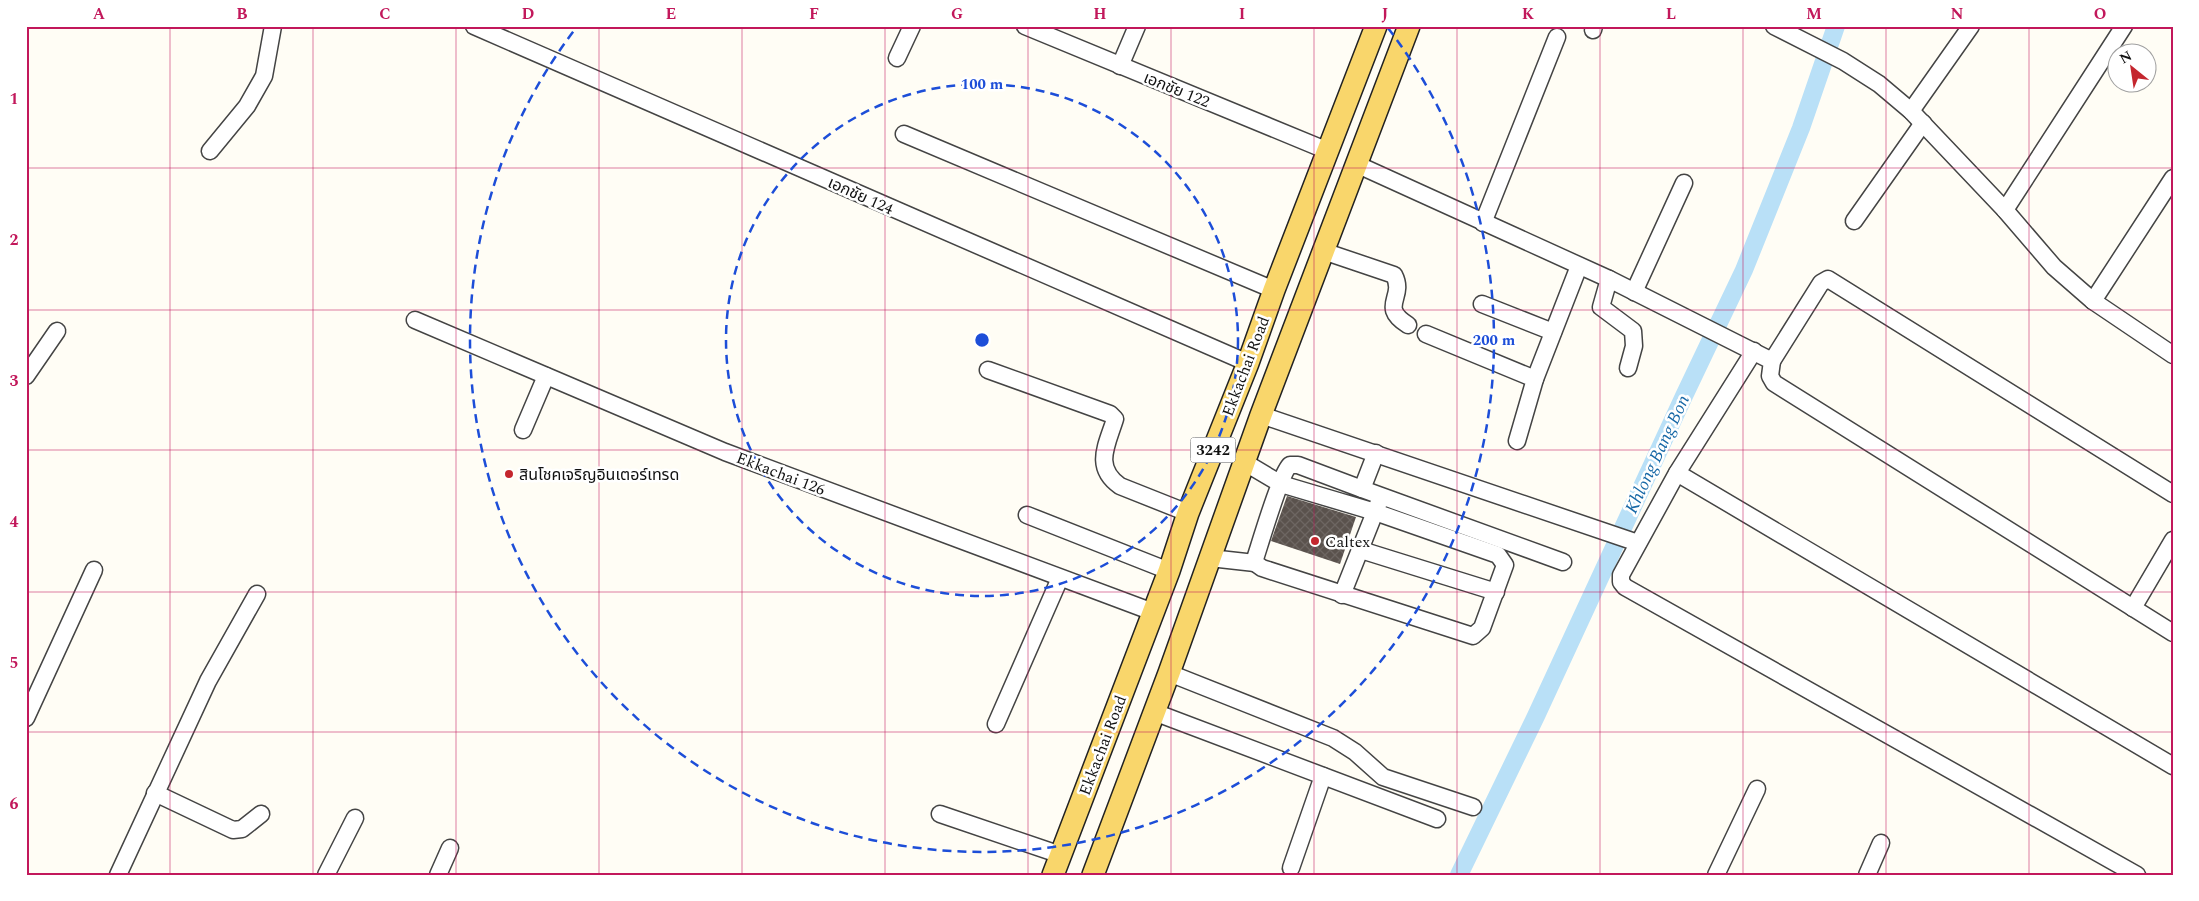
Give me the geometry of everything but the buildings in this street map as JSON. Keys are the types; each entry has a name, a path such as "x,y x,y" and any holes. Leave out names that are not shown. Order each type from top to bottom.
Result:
{"main road":[{"name":"Ekkachai Road","path":"1053,875 1169,571 1188,513 1248,363 1274,290 1376,26"},
{"name":"Ekkachai Road","path":"1093,875 1169,674 1261,415 1322,251 1409,26"}],"street":[{"path":"210,151 247,106 264,76 273,26"},
{"name":"เอกชัย 124","path":"474,26 1248,363"},
{"path":"897,58 912,26"},
{"name":"เอกชัย 122","path":"1025,26 1328,151"},
{"path":"1120,66 1137,26"},
{"path":"1774,26 1843,61 1879,84 1923,123 2005,210 2054,267 2093,301 2173,355"},
{"path":"1911,111 1970,26"},
{"path":"2005,210 2124,26"},
{"path":"1483,223 1557,37"},
{"path":"1854,221 1923,123"},
{"path":"904,134 1274,290"},
{"path":"1356,164 1609,279 1701,323 1772,361"},
{"path":"2093,301 2173,178"},
{"path":"1634,292 1684,183"},
{"path":"1322,251 1394,274 1398,287 1393,311 1396,318 1408,325"},
{"path":"1517,441 1535,378 1579,266"},
{"path":"1609,279 1601,307 1633,332 1634,346 1628,368"},
{"path":"2173,494 1828,279 1821,283 1772,361 1770,376 1774,383 2173,633"},
{"path":"1482,304 1553,332"},
{"name":"Ekkachai 126","path":"415,320 725,452 1153,612"},
{"path":"26,376 58,331"},
{"path":"1426,334 1535,378"},
{"path":"1754,351 1677,473 1631,541 1621,575 1621,582 1625,587 2137,875"},
{"path":"988,370 1110,414 1115,419 1102,460 1110,479 1120,486 1188,513"},
{"path":"522,430 546,376"},
{"path":"1261,415 1593,526 1631,541"},
{"path":"1362,490 1376,453"},
{"path":"1210,558 1254,564 1342,595 1473,636 1482,628 1496,592 1505,565 1498,556 1374,512 1281,484 1244,462"},
{"path":"1254,564 1286,468 1290,465 1298,465 1563,562"},
{"path":"1677,473 2173,766"},
{"path":"1342,595 1381,496"},
{"path":"1027,515 1169,571"},
{"path":"2133,608 2173,540"},
{"path":"1361,550 1496,592"},
{"path":"26,718 94,570"},
{"path":"996,724 1060,578"},
{"path":"118,875 208,681 257,594"},
{"path":"1169,674 1333,738 1355,752 1383,777 1473,807"},
{"path":"1154,712 1437,819"},
{"path":"1291,868 1323,776"},
{"path":"1716,875 1756,789"},
{"path":"155,793 233,830 242,830 261,814"},
{"path":"940,814 1060,855"},
{"path":"326,875 355,818"},
{"path":"1867,875 1882,843"},
{"path":"438,875 450,848"}],"waterway":[{"name":"Khlong Bang Bon","path":"1459,875 1536,716 1744,270 1801,128 1836,26"}],"place":[{"name":"สินโชคเจริญอินเตอร์เทรด","path":"509,474"},
{"name":"Caltex","path":"1315,541"}]}
